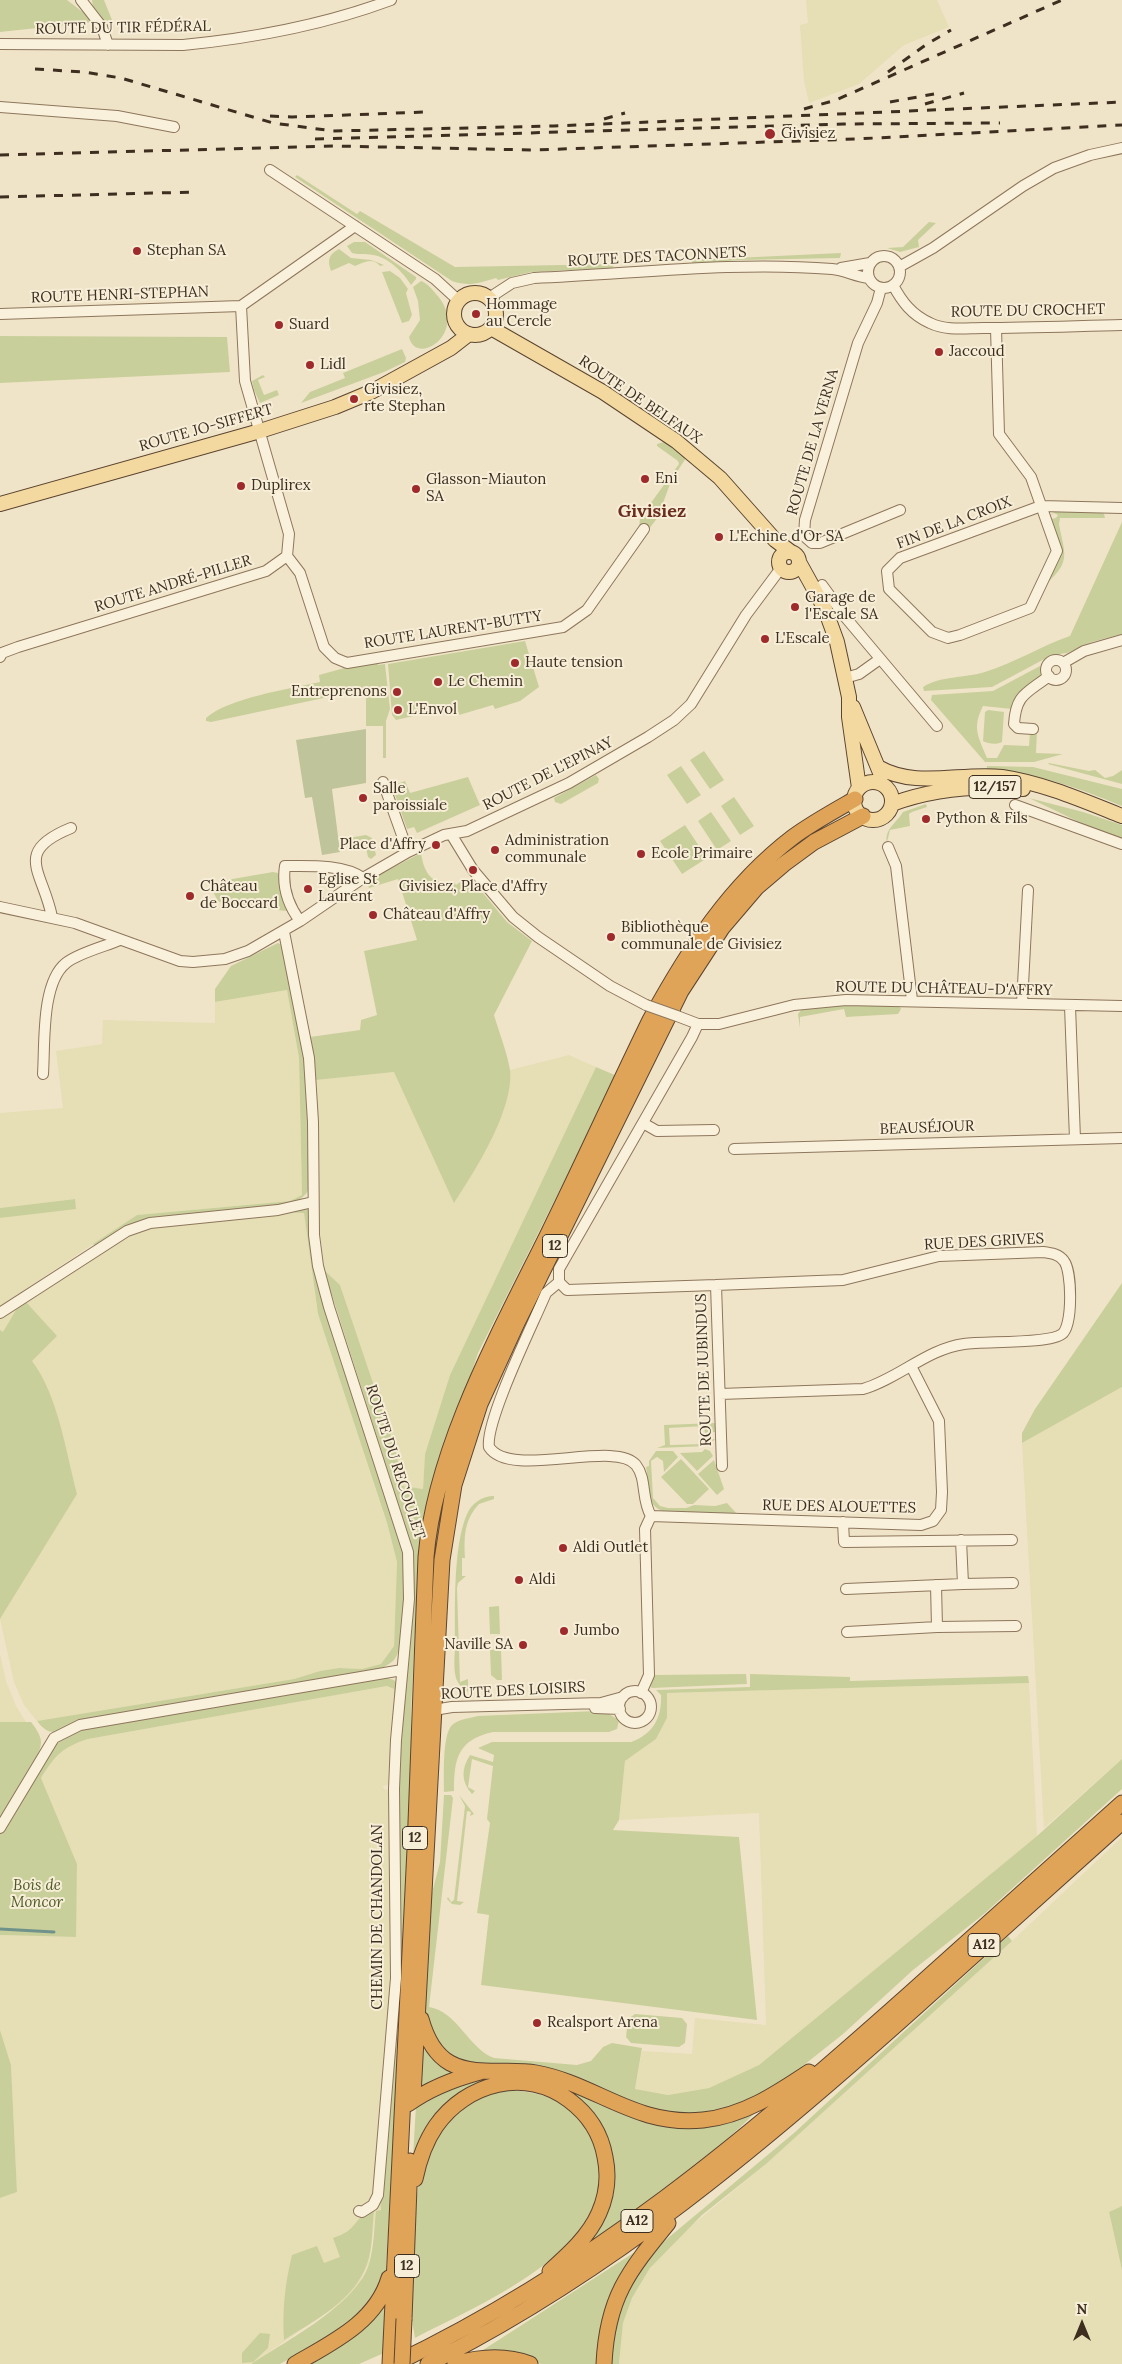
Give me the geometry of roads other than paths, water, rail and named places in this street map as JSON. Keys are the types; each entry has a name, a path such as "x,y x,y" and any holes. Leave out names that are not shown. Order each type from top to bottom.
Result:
{"highway":[{"name":"12","path":"402,2364 395,2255 408,2104 420,2005 427,1709 428,1528 457,1432 476,1385 509,1312 650,1020 685,958 728,901 763,862 794,836 857,794"},
{"name":"12","path":"390,2364 398,2322 409,2212 408,2104 427,1709 442,1560 450,1508 472,1426 498,1363 659,1033 681,991 705,952 733,914 771,875 814,842 863,816"},
{"name":"A12","path":"394,2364 447,2338 516,2300 586,2256 660,2204 758,2126 854,2043 1122,1803"},
{"name":"A12","path":"428,2364 501,2325 570,2284 682,2205 722,2174 826,2087 1122,1822"},
{"path":"420,2005 424,2028 430,2043 439,2054 455,2065 484,2071 515,2070 547,2076 570,2083 638,2113 673,2120 703,2120 735,2113 772,2096 854,2043"},
{"path":"408,2104 448,2082 484,2071"},
{"path":"409,2212 418,2167 427,2141 436,2126 461,2100 476,2091 510,2082 527,2083 547,2088 563,2095 576,2106 597,2132 604,2150 607,2168 604,2198 591,2228 580,2242 516,2300"},
{"path":"604,2364 609,2320 620,2288 637,2261 682,2205"},
{"path":"296,2364 346,2333 373,2311 384,2292 395,2255"},
{"path":"456,2364 480,2359 500,2358 530,2364"}],"main road":[{"path":"473,293 489,298 496,313 491,328 481,334 463,330 454,310 459,300 473,293"},
{"name":"ROUTE DE BELFAUX","path":"491,328 604,392 676,441 720,478 775,540 788,562"},
{"name":"ROUTE JO-SIFFERT","path":"0,504 260,431 347,402 372,392 416,368 463,330"},
{"path":"788,562 806,578 825,610 837,642 849,697 891,795 892,804"},
{"path":"849,697 849,717 857,794 855,806 863,816"},
{"path":"878,767 895,776 949,778"},
{"name":"12/157","path":"949,778 999,777 1056,792 1122,816"},
{"path":"857,794 865,784 873,782 886,787 911,787 949,778"},
{"name":"12/157","path":"863,816 870,819 879,818 888,811 892,804 925,793 969,787 1056,792"}],"street":[{"path":"81,0 102,27 108,45"},
{"name":"ROUTE DU TIR FÉDÉRAL","path":"0,44 184,45 260,36 330,20 387,1"},
{"path":"0,107 117,116 174,127"},
{"path":"900,267 934,248 1038,176 1072,161 1122,148"},
{"path":"270,170 435,280 459,300"},
{"path":"287,556 290,534 245,381 242,306 355,226"},
{"path":"886,256 895,260 900,267 899,278 893,286 881,288 869,278 870,263 876,258 886,256"},
{"name":"ROUTE DES TACONNETS","path":"489,298 512,283 534,278 715,268 832,269 870,263"},
{"name":"ROUTE DES TACONNETS","path":"832,269 869,278"},
{"name":"ROUTE DU CROCHET","path":"893,286 906,306 931,324 960,329 1122,325"},
{"name":"ROUTE DE LA VERNA","path":"881,288 877,303 858,343 806,520 804,536 812,543 820,543 900,510"},
{"name":"ROUTE HENRI-STEPHAN","path":"0,314 242,306"},
{"path":"996,328 999,434 1004,443 1027,469 1041,506"},
{"name":"FIN DE LA CROIX","path":"1041,506 1056,552 1030,608 948,638 939,636 908,610 890,589 887,571 900,558 1041,506 1122,508"},
{"name":"ROUTE LAURENT-BUTTY","path":"287,556 300,573 324,647 335,658 347,662 563,627 587,610 644,529"},
{"name":"ROUTE ANDRÉ-PILLER","path":"0,657 2,653 18,647 266,571 287,556"},
{"name":"ROUTE DE L'EPINAY","path":"451,834 467,831 569,783 633,747 685,712 711,674 759,595 788,562"},
{"path":"822,585 846,618 937,726"},
{"path":"1033,729 1018,728 1014,724 1015,707 1018,701 1049,676 1047,669 1049,664 1057,661 1063,663 1084,651 1122,640"},
{"path":"845,678 859,674 880,659"},
{"path":"383,782 408,852"},
{"path":"1015,805 1122,844"},
{"path":"52,917 48,896 36,869 36,860 40,845 55,835 71,828"},
{"path":"0,907 52,917 166,957 193,962 225,960 248,951 284,932 363,878 408,852 451,834"},
{"name":"ROUTE DU CHÂTEAU-D'AFFRY","path":"451,834 472,870 513,917 538,937 610,986 646,1005 698,1024 718,1024 814,1002 912,1000 1122,1006"},
{"path":"888,846 896,866 912,1000"},
{"path":"300,921 289,904 283,878 285,866 328,868 356,874 363,878"},
{"path":"1022,1004 1028,890"},
{"name":"ROUTE DU RECOULET","path":"284,932 309,1058 314,1235 318,1266 328,1306 408,1552 409,1599 402,1670"},
{"path":"43,1074 48,999 56,976 67,962 120,940"},
{"path":"1070,1006 1075,1139"},
{"path":"623,1697 620,1709 626,1720 632,1723 646,1718 651,1704 642,1693 649,1675 645,1529 651,1516 645,1504 641,1475 635,1465 624,1459 612,1457 513,1460 496,1455 489,1447 494,1420 505,1388 546,1293 559,1282 559,1269 698,1024"},
{"path":"643,1122 657,1131 714,1130"},
{"name":"BEAUSÉJOUR","path":"734,1149 1122,1138"},
{"path":"0,1313 126,1231 150,1223 278,1210 313,1202"},
{"name":"RUE DES GRIVES","path":"716,1285 843,1280 939,1256 1043,1252 1054,1254 1063,1260 1068,1276 1070,1317 1068,1328 1062,1335 1051,1339 962,1344 941,1350 878,1384 863,1389 720,1394"},
{"name":"ROUTE DE JUBINDUS","path":"559,1282 567,1290 716,1285 722,1466"},
{"name":"RUE DES ALOUETTES","path":"651,1516 921,1525 932,1521 940,1510 942,1492 939,1421 911,1366"},
{"path":"843,1522 844,1542 1012,1540"},
{"path":"961,1540 963,1584"},
{"path":"846,1589 1013,1583"},
{"path":"936,1585 937,1627"},
{"path":"847,1632 937,1627 1016,1626"},
{"path":"0,1828 51,1743 64,1732 80,1725 402,1670"},
{"name":"CHEMIN DE CHANDOLAN","path":"360,2213 373,2205 378,2195 396,1978 393,1817 396,1740 402,1670"},
{"name":"ROUTE DES LOISIRS","path":"427,1709 601,1703 623,1697 632,1692 642,1693"},
{"name":"ROUTE DES LOISIRS","path":"427,1709 481,1712 620,1709"}],"waterway":[{"path":"0,1929 54,1932"}],"railway":[{"path":"804,109 836,100 1062,0"},
{"path":"888,72 927,44 951,30"},
{"path":"35,69 84,72 121,78 273,123 333,131 554,126 1122,102"},
{"path":"925,104 964,93"},
{"path":"890,102 934,94"},
{"path":"270,116 292,117 426,112"},
{"path":"604,119 625,113"},
{"path":"315,139 844,124 1000,123"},
{"path":"0,155 333,146 533,150 856,139 1122,125"},
{"path":"0,197 196,192"}],"place":[{"name":"Givisiez","path":"770,134"},
{"name":"Stephan SA","path":"137,251"},
{"name":"Hommage au Cercle","path":"476,314"},
{"name":"Suard","path":"279,325"},
{"name":"Jaccoud","path":"939,352"},
{"name":"Lidl","path":"310,365"},
{"name":"Givisiez, rte Stephan","path":"354,399"},
{"name":"Eni","path":"645,479"},
{"name":"Duplirex","path":"241,486"},
{"name":"Glasson-Miauton SA","path":"416,489"},
{"name":"L'Echine d'Or SA","path":"719,537"},
{"name":"Garage de l'Escale SA","path":"795,607"},
{"name":"L'Escale","path":"765,639"},
{"name":"Haute tension","path":"515,663"},
{"name":"Le Chemin","path":"438,682"},
{"name":"Entreprenons","path":"397,692"},
{"name":"L'Envol","path":"398,710"},
{"name":"Salle paroissiale","path":"363,798"},
{"name":"Python & Fils","path":"926,819"},
{"name":"Place d'Affry","path":"436,845"},
{"name":"Administration communale","path":"495,850"},
{"name":"Ecole Primaire","path":"641,854"},
{"name":"Givisiez, Place d'Affry","path":"473,870"},
{"name":"Eglise St Laurent","path":"308,889"},
{"name":"Château de Boccard","path":"190,896"},
{"name":"Château d'Affry","path":"373,915"},
{"name":"Bibliothèque communale de Givisiez","path":"611,937"},
{"name":"Aldi Outlet","path":"563,1548"},
{"name":"Aldi","path":"519,1580"},
{"name":"Jumbo","path":"564,1631"},
{"name":"Naville SA","path":"523,1645"},
{"name":"Realsport Arena","path":"537,2023"}],"district":[{"name":"Givisiez","path":"652,512"}],"park label":[{"name":"Bois de Moncor","path":"37,1894"}]}
